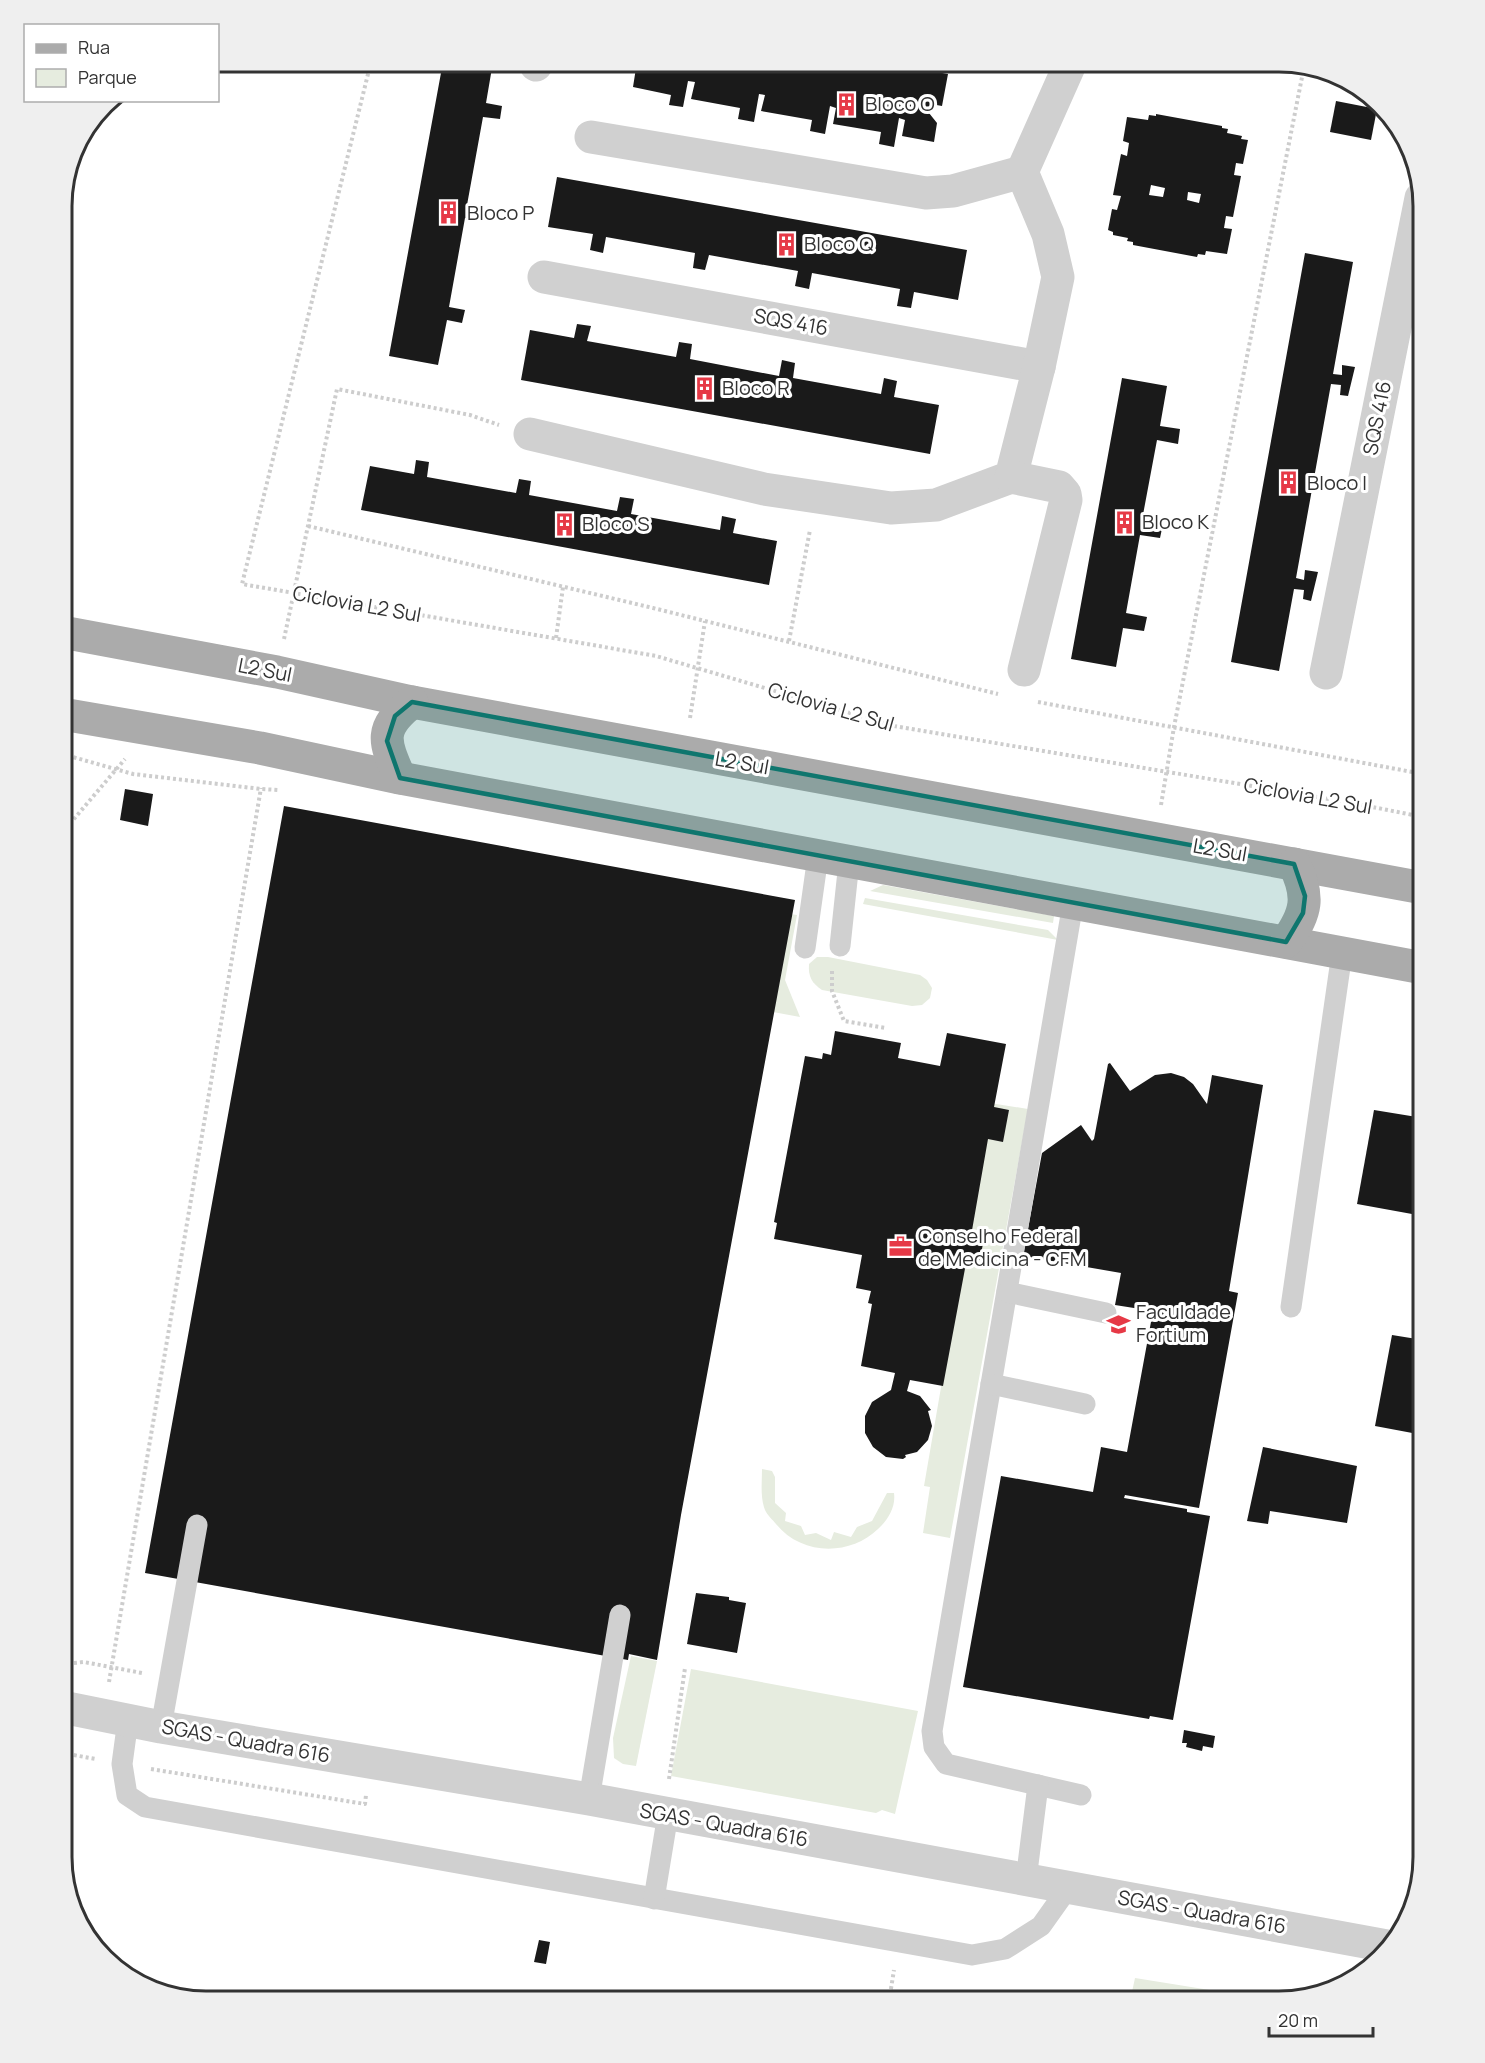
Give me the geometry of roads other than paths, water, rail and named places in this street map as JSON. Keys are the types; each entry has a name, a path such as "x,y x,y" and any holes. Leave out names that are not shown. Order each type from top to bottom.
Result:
{"main road":[{"name":"L2 Sul","path":"72,634 277,672 412,702 1413,886"},
{"path":"400,778 387,741 388,728 395,716 412,702"},
{"path":"72,716 260,748 400,778 1413,966"},
{"path":"1286,942 1297,927 1303,913 1305,896 1302,880 1294,864"}],"street":[{"path":"1011,477 1039,367 1058,277 1048,234 1022,172 1067,72"},
{"path":"591,136 926,193 953,191 1022,172"},
{"name":"SQS 416","path":"1326,673 1413,238"},
{"name":"SQS 416","path":"544,278 1039,367"},
{"path":"530,434 764,489 891,508 936,505 1011,477 1059,487 1065,494 1066,500 1019,689"},
{"name":"SGAS - Quadra 616","path":"72,1709 161,1727 589,1799 1380,1945"}],"lane":[{"path":"834,859 840,946"},
{"path":"805,948 834,859"},
{"path":"1073,903 932,1731 934,1747 945,1764 1081,1795"},
{"path":"1291,1307 1342,953"},
{"path":"1007,1292 1106,1313"},
{"path":"991,1384 1085,1404"},
{"path":"161,1727 196,1525"},
{"path":"589,1799 620,1615"},
{"path":"115,1718 127,1795 145,1807 654,1899 972,1955 1005,1949 1041,1926 1068,1888"},
{"path":"1026,1880 1038,1785"},
{"path":"654,1899 668,1814"}],"place":[{"name":"Bloco O","path":"847,104"},
{"name":"Bloco P","path":"449,213"},
{"name":"Bloco Q","path":"786,244"},
{"name":"Bloco R","path":"704,388"},
{"name":"Bloco I","path":"1289,483"},
{"name":"Bloco K","path":"1124,522"},
{"name":"Bloco S","path":"564,524"},
{"name":"Conselho Federal de Medicina - CFM","path":"900,1247"},
{"name":"Faculdade Fortium","path":"1118,1324"}]}
